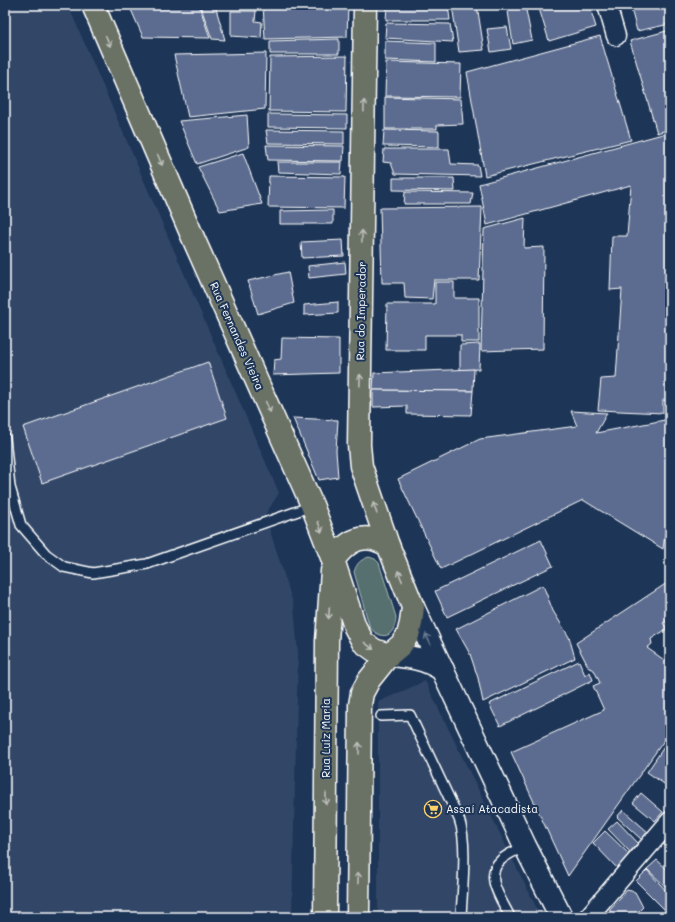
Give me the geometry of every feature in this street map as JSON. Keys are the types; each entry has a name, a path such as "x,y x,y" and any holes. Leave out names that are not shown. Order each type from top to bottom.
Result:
{"main road":[{"name":"Rua Fernandes Vieira","path":"93,5 194,240 312,506 355,627 363,642 374,650 389,656"},
{"name":"Rua do Imperador","path":"365,5 359,445 361,466 388,545 413,607"},
{"path":"332,560 342,548 352,542 362,539 373,539 388,545"},
{"name":"Rua Luiz Maria","path":"326,917 327,641 332,560"},
{"path":"358,917 360,705 362,693 369,680 408,635 413,607"},
{"path":"413,607 561,917"},
{"path":"389,656 420,659 431,662 443,670"}],"street":[{"path":"607,5 616,36"},
{"path":"588,917 670,821"}],"lane":[{"path":"5,438 10,487 21,525 46,554 64,567 93,573 147,564 312,506"},
{"path":"381,716 410,715 459,819 462,827 463,841 461,917"},
{"path":"510,917 495,886 493,872 501,859 526,846"}],"shaded area":[{"path":"5,5 68,5 279,493 265,515 294,606 298,653 292,917 5,917"},
{"name":"Assaí Atacadista","path":"425,681 541,917 378,917 378,702"}],"green space":[{"path":"369,557 375,559 379,563 396,617 391,633 384,636 370,628 354,572 359,562"}],"building":[{"path":"129,5 199,5 210,38 143,37"},
{"path":"200,5 215,5 225,40 212,39"},
{"path":"263,5 348,5 347,37 265,39"},
{"path":"387,5 448,5 450,20 386,20"},
{"path":"452,5 477,5 484,50 459,52"},
{"path":"507,5 525,5 532,40 513,44"},
{"path":"538,5 589,5 596,27 549,41"},
{"path":"630,5 670,5 670,24 637,31"},
{"path":"231,11 256,11 255,21 262,22 261,38 231,36"},
{"path":"386,23 450,24 453,42 385,38"},
{"path":"507,27 511,49 491,52 487,29"},
{"path":"670,30 670,129 657,133 630,41"},
{"path":"600,36 631,140 485,176 467,72"},
{"path":"339,39 339,54 270,54 270,41"},
{"path":"385,41 436,43 436,62 385,60"},
{"path":"266,53 265,109 188,117 174,55"},
{"path":"347,56 346,112 269,111 270,57"},
{"path":"386,62 461,64 460,97 385,96"},
{"path":"385,97 461,99 463,124 437,125 437,129 385,129"},
{"path":"268,114 347,115 347,128 268,127"},
{"path":"247,115 249,147 197,164 179,121"},
{"path":"266,130 344,131 344,144 268,143"},
{"path":"384,130 439,131 439,147 383,146"},
{"path":"670,132 670,299 666,370 670,371 670,401 663,400 663,413 598,410 601,379 616,378 622,289 610,290 612,236 627,236 631,185 487,225 479,184"},
{"path":"266,145 344,146 343,161 268,160"},
{"path":"384,149 449,149 451,164 478,165 480,176 395,174 391,163 383,162"},
{"path":"243,153 262,204 220,211 198,167"},
{"path":"277,162 342,162 341,174 278,172"},
{"path":"269,176 345,177 344,208 268,207"},
{"path":"393,178 454,178 455,191 393,190"},
{"path":"405,192 473,193 471,204 404,204"},
{"path":"482,207 479,280 434,280 432,299 405,298 404,283 382,283 380,208"},
{"path":"333,210 333,224 280,224 280,211"},
{"path":"525,218 524,248 544,247 543,349 481,351 484,229"},
{"path":"343,240 344,256 302,258 301,242"},
{"path":"345,262 346,274 309,278 308,266"},
{"path":"288,272 294,303 258,314 248,281"},
{"path":"435,282 454,282 454,298 479,298 479,342 461,342 461,335 425,335 425,350 386,350 387,304 435,304"},
{"path":"338,302 338,313 304,315 304,305"},
{"path":"282,338 339,339 339,373 273,375 274,360 281,359"},
{"path":"480,344 479,369 460,370 460,345"},
{"path":"208,362 227,418 42,483 23,427"},
{"path":"474,369 473,391 373,390 374,373"},
{"path":"373,390 473,391 471,415 407,414 407,406 373,407"},
{"path":"571,411 607,413 596,433 670,419 670,500 663,549 583,500 441,569 398,479 480,439 577,426"},
{"path":"293,418 338,420 336,451 338,477 319,480"},
{"path":"541,540 553,566 447,617 435,591"},
{"path":"670,581 670,619 663,623 667,629 651,639 652,644 647,648 670,664 670,732 568,876 511,752 604,710 593,686 600,683 594,670 589,668 576,643"},
{"path":"543,585 553,611 569,637 575,658 483,702 478,678 470,654 456,629"},
{"path":"579,661 585,675 590,672 593,680 500,726 489,704"},
{"path":"664,747 670,752 670,788 647,772"},
{"path":"641,793 663,812 655,821 633,803"},
{"path":"623,810 649,833 642,840 617,817"},
{"path":"617,821 638,843 630,852 608,829"},
{"path":"605,831 630,855 617,868 593,843"},
{"path":"670,832 670,851 661,842"},
{"path":"657,860 670,872 670,891 647,869"},
{"path":"647,870 670,895 670,905 665,910 636,881"},
{"path":"627,890 635,892 643,907 633,917 617,917 609,910"}],"place":[{"name":"Assaí Atacadista","path":"433,809"}]}
